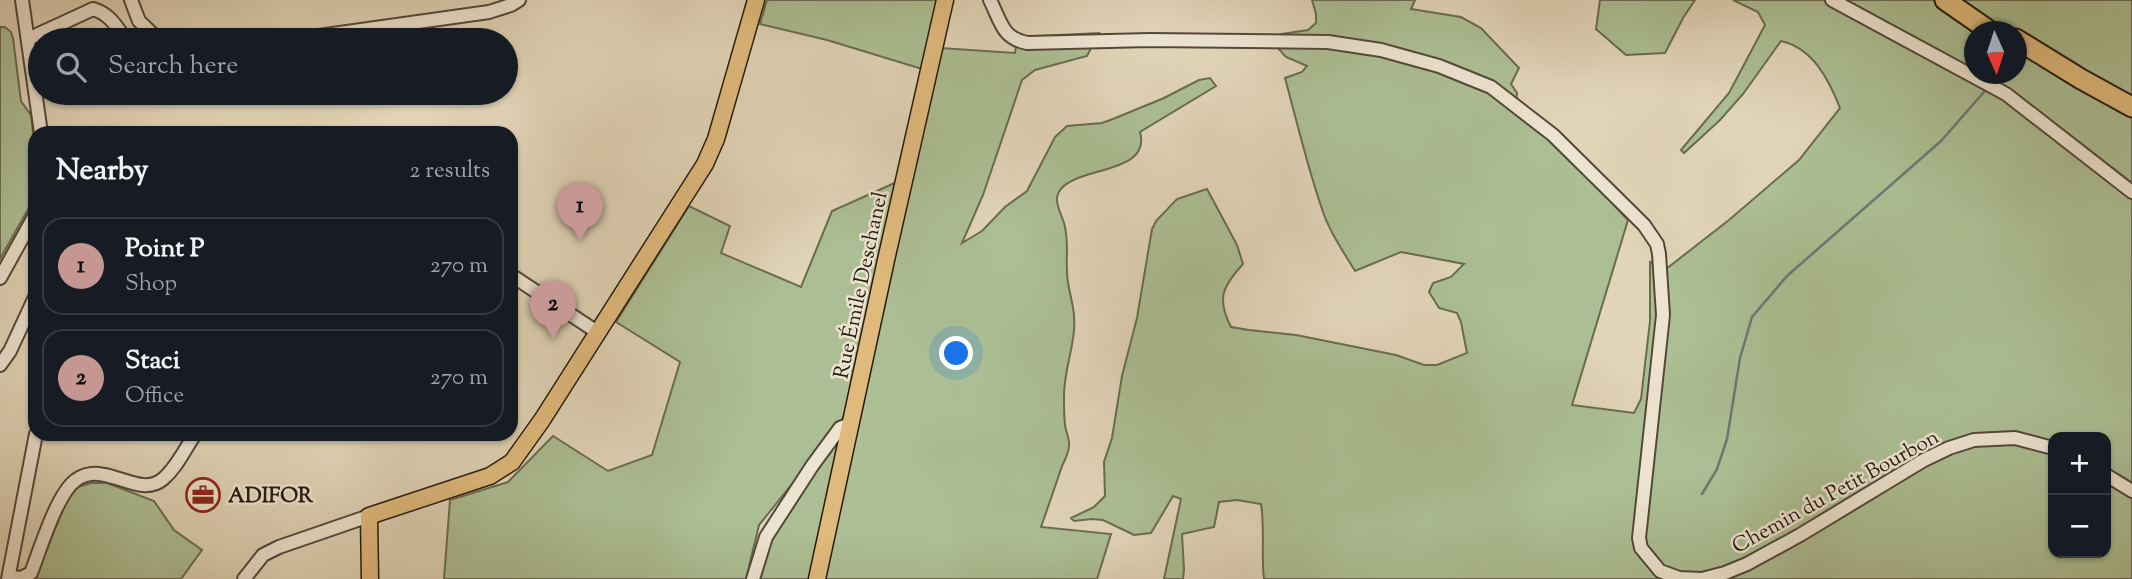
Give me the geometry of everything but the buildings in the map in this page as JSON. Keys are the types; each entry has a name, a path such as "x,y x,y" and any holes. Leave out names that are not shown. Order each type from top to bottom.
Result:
{"highway":[{"path":"1945,0 1975,21"},
{"path":"1960,0 1990,21"},
{"path":"2027,45 2132,107"},
{"path":"2027,54 2132,116"}],"main road":[{"path":"370,579 369,516 490,477 512,462 705,164 716,139 756,0"},
{"name":"Rue Émile Deschanel","path":"817,579 945,0"}],"street":[{"path":"22,0 28,39"},
{"path":"131,0 139,21 146,28"},
{"path":"375,28 489,12 519,0"},
{"name":"Chemin du Petit Bourbon","path":"990,0 1006,33 1013,40 1027,43 1150,40 1328,42 1381,50 1439,66 1491,88 1553,135 1644,225 1657,244 1663,314 1639,538 1641,548 1660,571 1679,578 1702,579 1747,564 1949,448 1975,440 2015,438 2048,447"},
{"path":"1832,0 2006,94 2132,192"},
{"path":"52,28 93,9 104,12 118,28"},
{"path":"37,105 40,126"},
{"path":"0,278 28,228"},
{"path":"518,280 597,332"},
{"path":"0,365 10,351 28,312"},
{"path":"753,579 766,537 840,428 852,423"},
{"path":"35,441 9,578 21,578 31,572 63,494 74,481 88,474 105,474 144,485 161,481 190,441"},
{"path":"2111,478 2132,491"},
{"path":"244,579 263,555 369,516"}],"green space":[{"path":"767,0 938,0 922,69 827,40 760,24"},
{"path":"1312,0 1415,0 1411,9 1461,17 1481,28 1519,68 1511,84 1517,93 1516,109 1553,140 1628,220 1572,405 1634,413 1641,399 1650,321 1650,262 1666,269 1729,220 1799,160 1840,108 1825,76 1811,58 1802,50 1781,41 1743,94 1720,120 1684,153 1681,150 1729,93 1765,25 1758,12 1733,0 2132,0 2132,579 1264,579 1261,504 1237,500 1219,502 1214,527 1182,534 1183,579 1164,579 1181,499 1173,496 1151,533 1134,535 1103,520 1074,521 1071,518 1094,507 1105,496 1104,462 1112,438 1122,376 1137,318 1152,229 1177,199 1207,189 1237,245 1243,264 1226,286 1223,300 1231,327 1296,335 1396,355 1424,365 1437,365 1467,353 1457,313 1439,308 1429,292 1433,283 1451,277 1464,264 1401,252 1355,271 1328,225 1285,78 1302,72 1307,66 1286,57 1277,47 1282,34 1308,30 1316,23"},
{"path":"1600,0 1695,0 1665,53 1626,55 1596,29"},
{"path":"0,27 5,27 13,38 21,101 31,115 32,126 28,126 28,209 0,259"},
{"path":"1099,33 1087,56 1035,70 1022,80 983,195 962,243 982,231 1005,207 1027,191 1055,137 1067,126 1102,123 1164,98 1199,80 1210,78 1216,86 1140,132 1140,147 1134,157 1075,179 1063,187 1057,197 1066,235 1067,276 1074,319 1073,342 1064,387 1069,444 1041,527 1111,534 1097,579 822,579 941,48 1015,53 1017,37"},
{"path":"899,181 847,416 759,525 746,579 444,579 450,500 508,482 553,436 608,471 652,455 680,362 616,322 689,206 730,226 721,253 801,287 832,211"},
{"path":"835,443 840,443 811,579 759,579 773,530"},
{"path":"91,483 107,483 154,501 174,530 202,550 181,579 35,579 67,499 78,487"}],"waterway":[{"path":"1702,494 1717,469 1727,439 1740,358 1752,317 1787,276 1941,141 1984,92"}],"place":[{"name":"Point P","path":"580,241"},
{"name":"Staci","path":"553,339"},
{"name":"ADIFOR","path":"203,495"}]}
